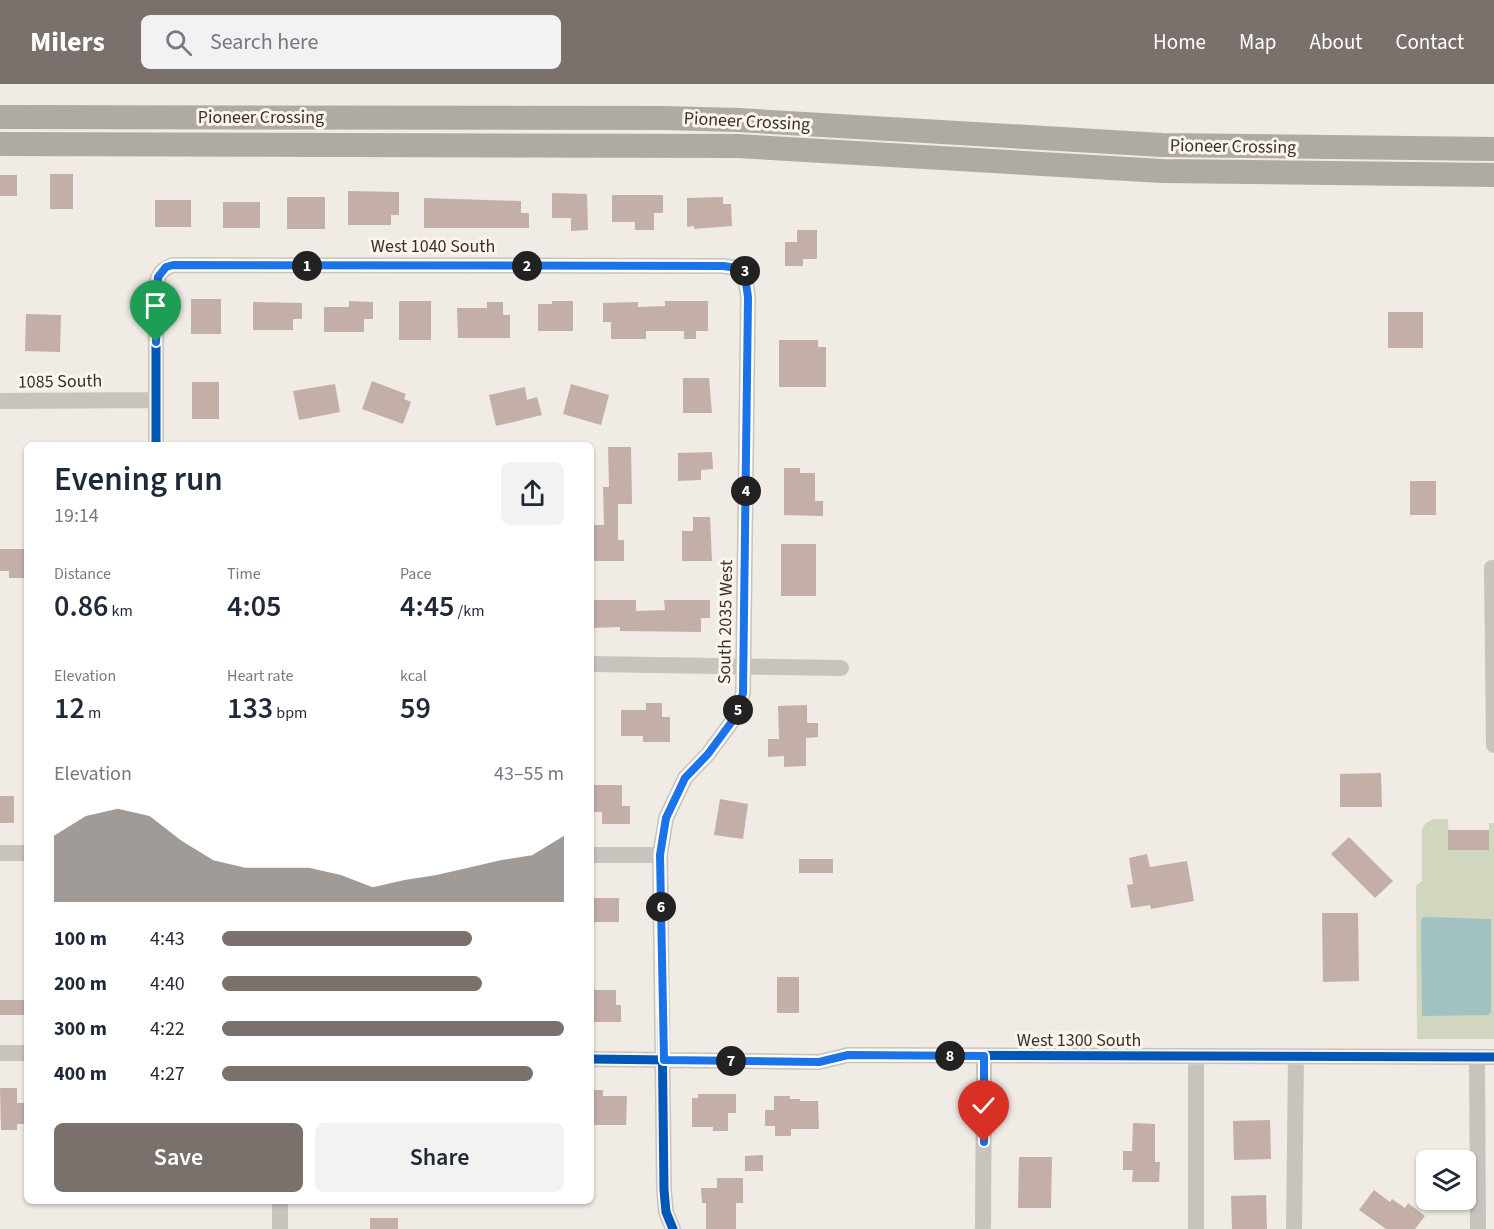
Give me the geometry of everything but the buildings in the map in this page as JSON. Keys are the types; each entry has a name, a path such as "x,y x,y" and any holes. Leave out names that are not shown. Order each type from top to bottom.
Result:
{"highway":[{"name":"Pioneer Crossing","path":"0,117 663,118 738,120 1162,145 1494,149"},
{"name":"Pioneer Crossing","path":"0,144 726,146 1151,171 1494,175"}],"street":[{"name":"West 1040 South","path":"156,400 156,285 160,273 166,267 173,265 723,266 744,269"},
{"name":"South 2035 West","path":"673,1229 666,1212 664,1190 660,855 666,818 685,778 708,754 736,716 743,693 748,297 744,269"},
{"path":"156,400 156,442"},
{"name":"1085 South","path":"0,401 156,400"},
{"path":"1494,568 1492,568 1494,745"},
{"path":"594,664 841,668"},
{"path":"0,853 24,853"},
{"path":"594,855 660,855"},
{"path":"0,1053 24,1053"},
{"name":"West 1300 South","path":"594,1059 819,1062 848,1055 1486,1057"},
{"path":"983,1229 984,1056"},
{"path":"1196,1057 1196,1229"},
{"path":"1294,1229 1296,1057"},
{"path":"1478,1229 1486,1057"},
{"path":"280,1204 280,1229"}],"green space":[{"path":"1434,819 1448,819 1449,850 1489,850 1489,823 1494,823 1494,1039 1417,1039 1416,886 1422,881 1422,829 1426,823"}],"water":[{"path":"1424,917 1491,919 1491,1012 1488,1015 1422,1016 1421,920"}],"cycle path":[{"path":"156,442 156,285 161,272 173,265 723,266 744,269 748,297 743,693 736,716 708,754 685,778 666,818 660,855 664,1190 666,1212 673,1229"},
{"path":"594,1059 819,1062 848,1055 1494,1057"}],"route":[{"path":"156,342 156,285 160,273 166,267 173,265 723,266 744,269 748,297 743,693 736,716 708,754 685,778 666,818 660,855 664,1060 819,1062 848,1055 984,1056 984,1142"}]}
